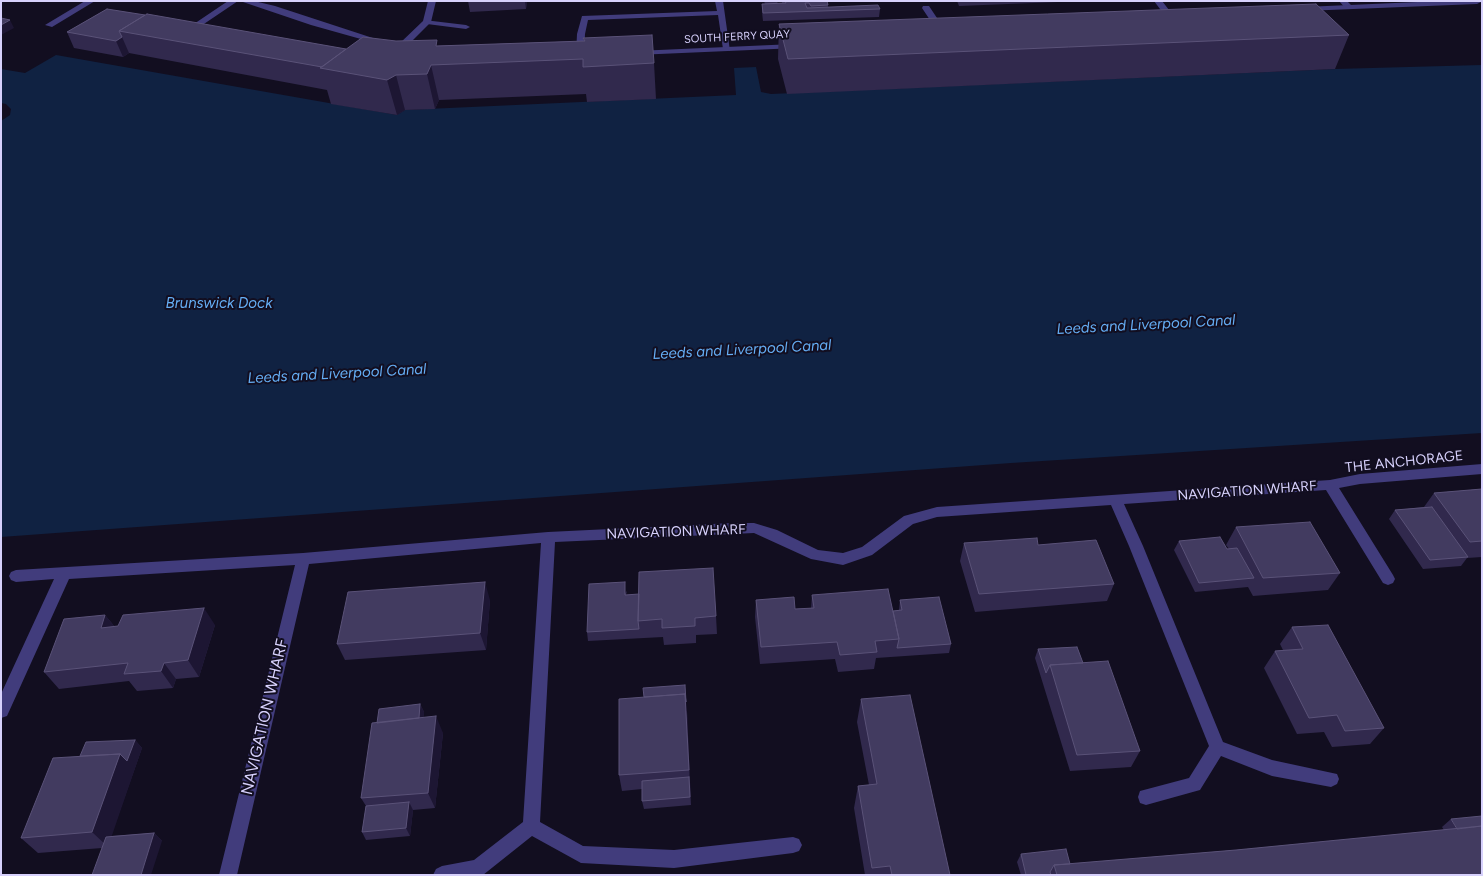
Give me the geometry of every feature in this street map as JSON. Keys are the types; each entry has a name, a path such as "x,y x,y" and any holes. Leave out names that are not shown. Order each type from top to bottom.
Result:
{"street":[{"path":"49,25 91,1"},
{"path":"195,34 186,32 234,1"},
{"path":"244,1 272,8 351,34 398,45"},
{"path":"393,54 398,45 427,22 432,1"},
{"path":"719,1 727,49"},
{"path":"1158,1 1169,15"},
{"path":"1294,10 1346,4 1476,1 1482,5"},
{"path":"926,8 948,41"},
{"path":"590,55 576,56 585,18 721,13"},
{"path":"1160,16 1179,15"},
{"path":"427,22 466,27"},
{"path":"931,29 948,26"},
{"name":"SOUTH FERRY QUAY","path":"629,53 727,49 799,43"},
{"name":"THE ANCHORAGE","path":"1330,485 1360,479 1482,469"},
{"name":"NAVIGATION WHARF","path":"16,576 303,559 548,537 754,528 772,534 816,556 843,559 867,551 909,520 937,512 1330,485 1388,579"},
{"path":"1114,500 1136,546 1217,747 1272,768 1330,779"},
{"path":"442,875 478,868 531,826 548,537"},
{"name":"NAVIGATION WHARF","path":"228,875 303,559"},
{"path":"1,710 64,573"},
{"path":"1146,797 1194,784 1217,747"},
{"path":"531,826 581,854 674,859 793,845"}],"water":[{"name":"Brunswick Dock","path":"56,55 397,115 405,110 736,95 734,68 756,67 761,92 771,94 1335,69 1482,65 1482,433 1011,463 1,537 1,121 10,115 11,109 6,104 1,103 1,69 25,73"}],"building":[{"path":"785,1 827,1 828,5 811,6 809,3 805,3 807,8 878,5 880,9 763,13 762,4 786,3"},
{"path":"1316,4 1349,35 788,59 779,24"},
{"path":"107,9 145,15 119,31 122,37 116,41 67,32"},
{"path":"147,14 346,49 322,67 119,31"},
{"path":"1,18 10,20 1,25"},
{"path":"652,35 654,63 583,67 583,59 431,65 427,74 396,75 387,80 320,68 363,37 396,41 437,40 436,46 585,41 583,38"},
{"path":"1482,489 1482,541 1470,542 1434,493"},
{"path":"1432,507 1468,557 1430,560 1395,510"},
{"path":"1310,522 1340,573 1263,578 1236,527"},
{"path":"1220,537 1227,549 1237,548 1254,578 1199,583 1179,541"},
{"path":"1037,538 1038,545 1096,540 1114,584 979,594 964,543"},
{"path":"713,568 716,616 695,618 695,626 662,628 662,619 638,621 639,572"},
{"path":"485,582 480,633 337,644 348,592"},
{"path":"625,582 625,595 639,594 639,629 587,632 589,584"},
{"path":"888,589 899,639 875,641 877,652 840,655 837,642 761,647 756,600 794,597 795,609 814,608 812,595"},
{"path":"939,597 951,644 897,648 899,639 893,611 902,610 900,600"},
{"path":"204,608 188,660 164,663 161,671 124,674 128,663 44,672 64,619 105,615 101,628 118,626 123,615"},
{"path":"1328,625 1384,728 1345,731 1337,715 1309,718 1275,651 1303,649 1292,627"},
{"path":"1077,647 1083,663 1050,665 1046,673 1038,649"},
{"path":"1108,661 1140,751 1077,755 1050,665"},
{"path":"685,685 686,702 685,694 644,697 643,688"},
{"path":"685,694 689,770 619,775 619,699"},
{"path":"910,695 950,875 892,875 890,866 872,868 858,786 877,784 861,699"},
{"path":"420,704 419,718 377,723 379,709"},
{"path":"436,716 428,793 361,798 372,723"},
{"path":"135,740 127,761 120,754 80,756 86,742"},
{"path":"120,754 92,832 21,838 53,758"},
{"path":"689,777 690,797 642,801 642,781"},
{"path":"409,802 406,828 362,832 366,806"},
{"path":"1482,816 1482,826 1457,829 1451,819"},
{"path":"1482,826 1482,875 1057,875 1054,865 1236,850"},
{"path":"154,833 141,875 92,875 106,837"},
{"path":"1066,849 1070,864 1054,865 1050,872 1051,875 1026,875 1021,854"}],"water label":[{"name":"Leeds and Liverpool Canal","path":"1146,325"},
{"name":"Leeds and Liverpool Canal","path":"742,350"},
{"name":"Leeds and Liverpool Canal","path":"337,374"}]}
